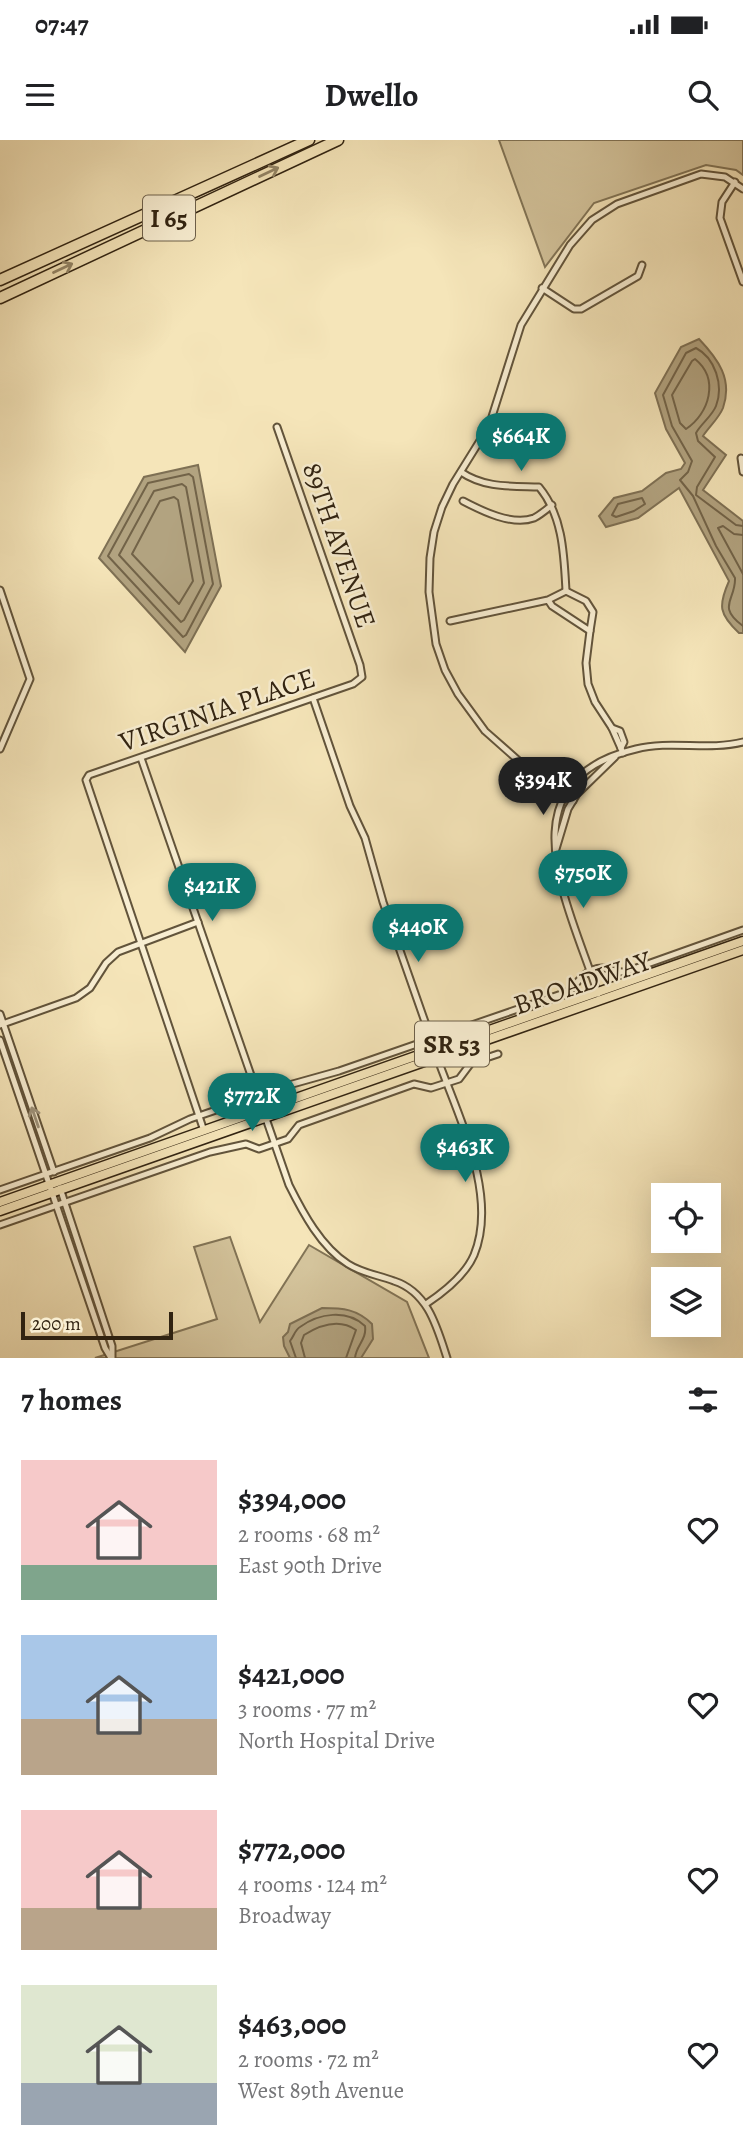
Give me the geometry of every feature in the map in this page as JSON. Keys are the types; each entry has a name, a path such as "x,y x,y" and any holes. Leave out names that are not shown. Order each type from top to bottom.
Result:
{"highway":[{"name":"I 65","path":"0,280 309,140"},
{"name":"I 65","path":"0,298 338,140"}],"main road":[{"name":"BROADWAY","path":"0,1211 55,1187 204,1131 265,1114 437,1057 743,941"},
{"name":"BROADWAY","path":"0,1202 194,1143 265,1114 599,996 743,950"}],"street":[{"path":"573,800 531,775 495,741 472,716 445,670 436,644 429,592 430,558 442,507 489,426 521,325 570,245 593,220 617,204 701,174 724,177 743,189"},
{"path":"735,182 722,202 720,218 743,282"},
{"path":"542,288 574,309 581,309 638,276 642,265"},
{"name":"89TH AVENUE","path":"277,427 362,677"},
{"path":"742,458 743,472"},
{"path":"461,472 486,485 539,487 552,505 559,524 566,591"},
{"path":"463,501 486,513 512,519 533,518 552,505"},
{"path":"0,590 30,679 0,749"},
{"path":"450,621 548,600 566,591"},
{"path":"566,591 586,601 593,612 586,663 588,684 622,750"},
{"path":"548,600 552,606 590,631"},
{"name":"VIRGINIA PLACE","path":"140,942 86,780 89,775 353,684 362,677"},
{"path":"313,698 365,838 383,902 431,1039"},
{"path":"555,852 573,800 622,750 648,747 712,747 743,742"},
{"path":"599,996 559,877 554,830 569,789 598,762 606,757 616,756"},
{"path":"141,758 258,1096 298,1202 331,1249 345,1263 363,1272 396,1281 414,1292 426,1304 447,1358"},
{"path":"519,761 536,767 577,794"},
{"path":"2,1024 76,999 90,988 111,957 140,942 198,922"},
{"path":"0,1190 149,1138 199,1116 570,991 578,979 591,972 604,968 618,973 625,972 743,930"},
{"path":"140,942 204,1131 194,1143"},
{"path":"0,1014 54,1171 57,1205 105,1348 112,1358"},
{"path":"0,1040 46,1174 65,1203 112,1346 112,1358"},
{"path":"0,1225 210,1152 246,1144 259,1149 291,1137 299,1125 414,1084 431,1088 459,1079 471,1063 498,1054"},
{"path":"426,1304 450,1286 465,1270 474,1256 481,1230 480,1194 473,1156 437,1057"}],"shaded area":[{"path":"499,140 743,140 743,175 736,170 706,165 594,203 545,267"},
{"path":"230,1237 260,1322 309,1245 407,1302 429,1358 95,1358 217,1319 194,1247"}],"water":[{"path":"699,339 718,362 725,379 726,398 723,408 703,436 726,455 703,490 743,521 743,633 739,633 724,615 722,603 729,581 679,488 638,518 606,527 599,516 614,498 642,491 666,473 681,469 685,463 666,429 655,393 681,347"},
{"path":"198,465 221,586 185,652 99,558 144,477"},
{"path":"322,1308 349,1310 372,1324 373,1339 361,1358 290,1358 283,1337 290,1324"}]}
